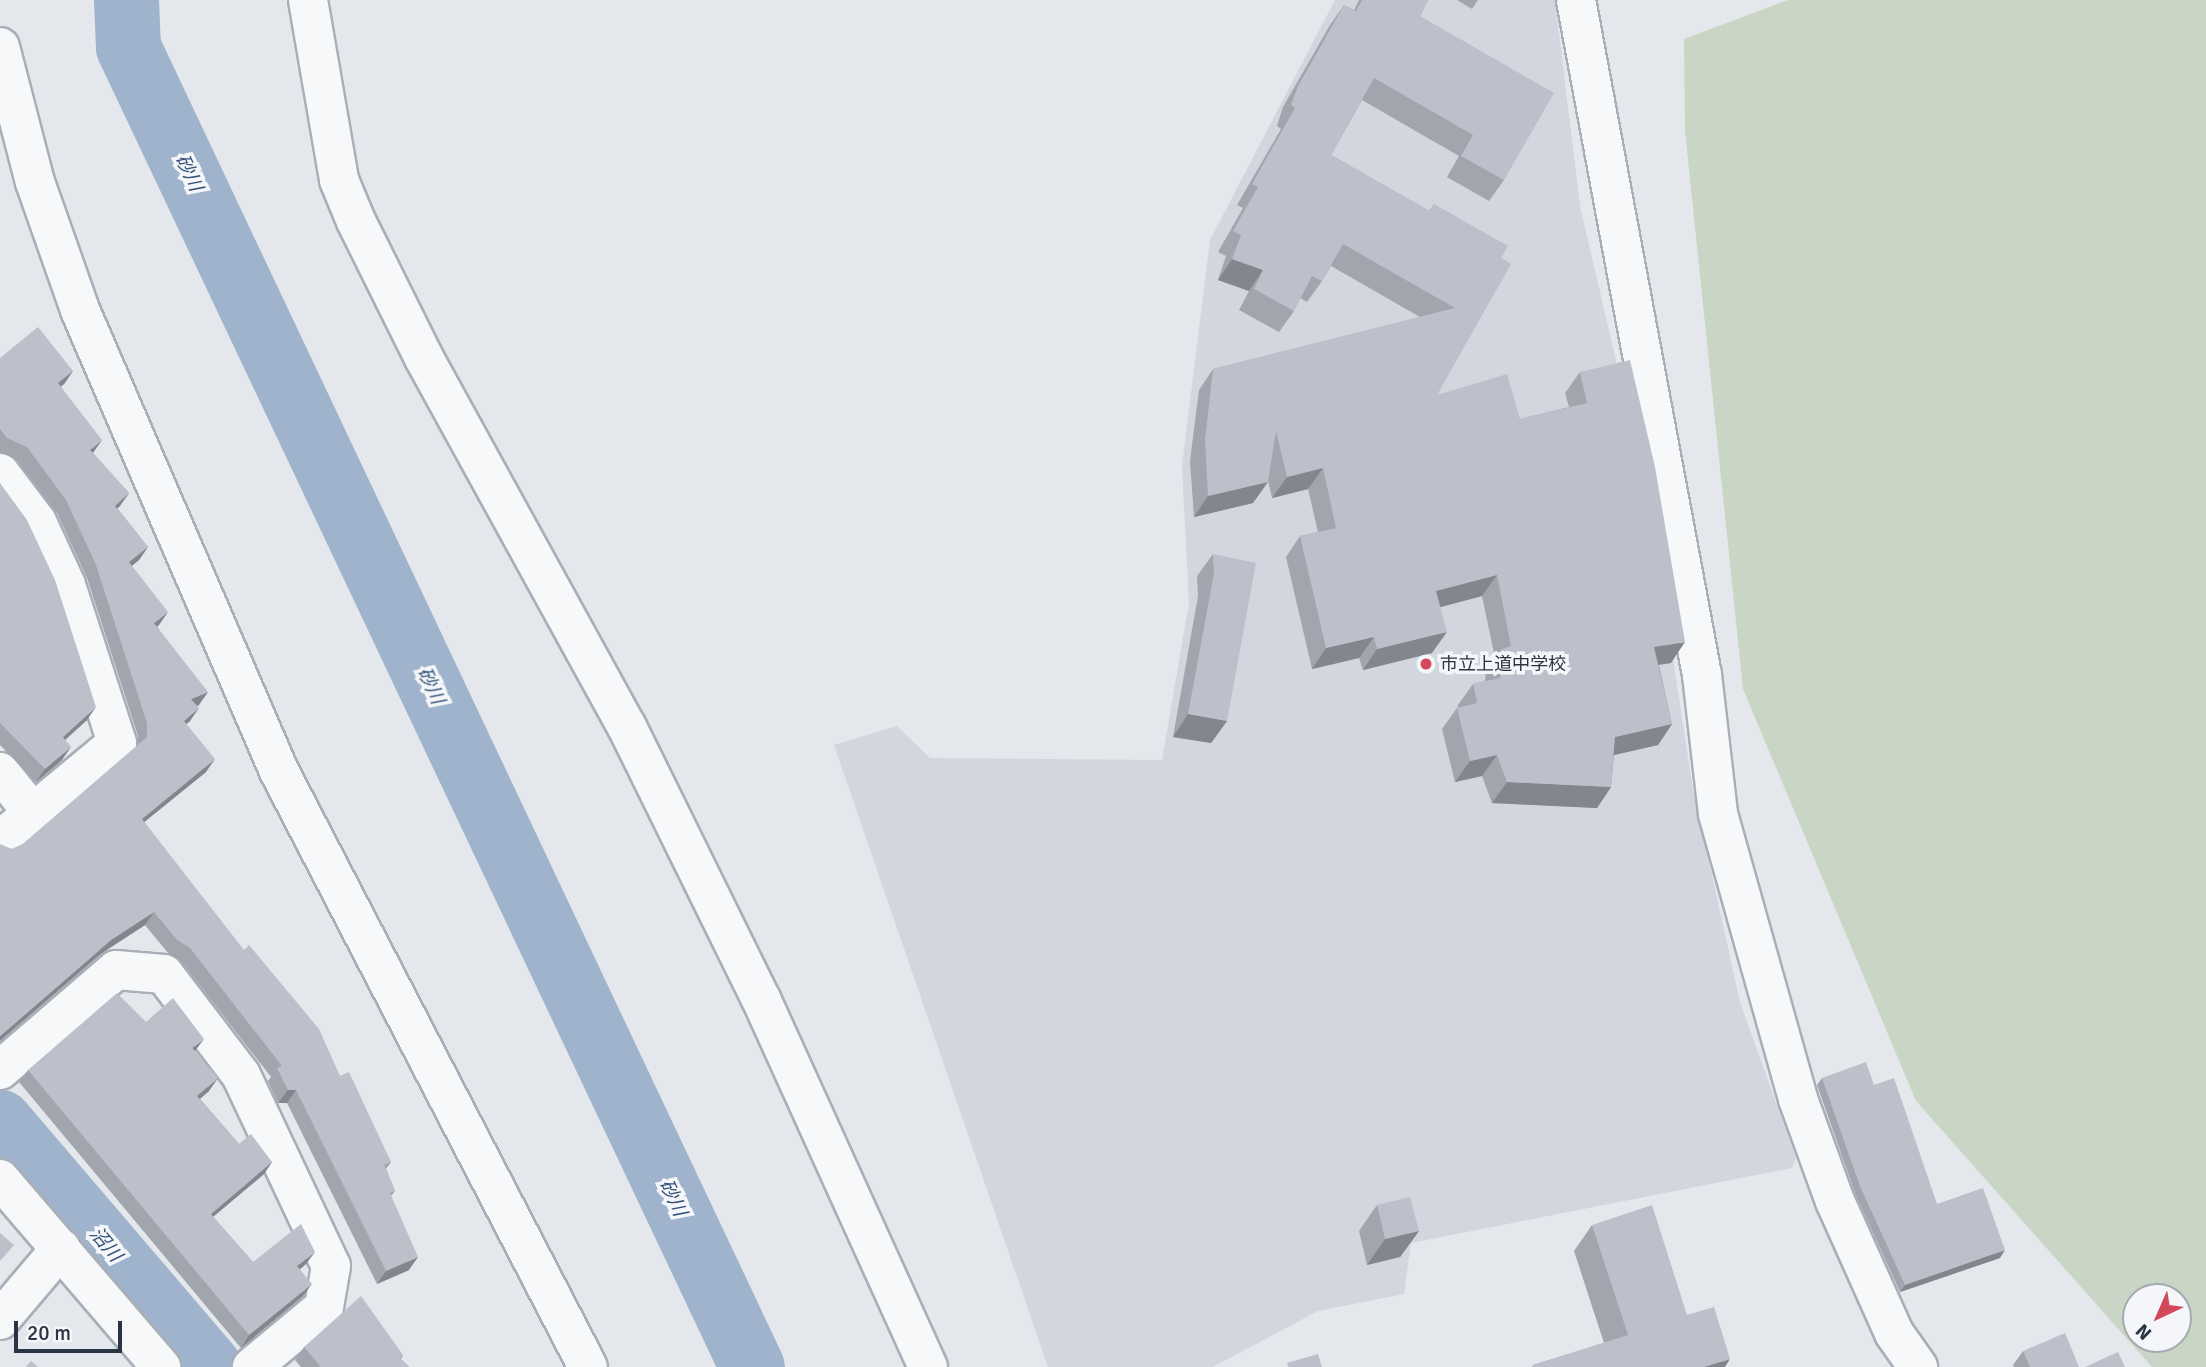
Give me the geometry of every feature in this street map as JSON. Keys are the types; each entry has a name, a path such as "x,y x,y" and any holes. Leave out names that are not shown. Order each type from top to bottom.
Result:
{"street":[{"path":"308,0 339,180 356,221 424,358 658,788 761,999 928,1367"},
{"path":"1576,0 1702,675 1718,814 1802,1112 1835,1201 1894,1333 1919,1367"},
{"path":"0,47 35,182 80,310 279,771 588,1367"},
{"path":"0,473 37,522 66,585 117,743 0,840"},
{"path":"0,772 33,813"},
{"path":"0,1070 116,970 164,974 241,1075 331,1266 324,1307 252,1367"},
{"path":"0,1178 161,1367"},
{"path":"0,1320 61,1248"}],"shaded area":[{"name":"市立上道中学校","path":"1335,0 1555,0 1580,206 1650,507 1693,790 1740,1002 1796,1158 1792,1168 1411,1243 1404,1294 1318,1311 1213,1367 1048,1367 834,745 897,726 930,758 1162,760 1189,603 1182,466 1210,240"}],"green space":[{"path":"1788,0 2206,0 2206,1367 2152,1367 2140,1353 2192,1353 2192,1283 2122,1283 2122,1333 1916,1101 1743,689 1685,131 1684,39"}],"building":[{"path":"1362,0 1428,0 1420,16 1554,93 1504,180 1461,156 1473,135 1374,78 1331,155 1430,211 1434,204 1508,246 1501,258 1511,264 1437,395 1507,374 1520,419 1587,403 1580,372 1630,360 1655,467 1685,642 1654,647 1672,724 1615,737 1611,787 1507,782 1497,755 1470,761 1457,708 1477,703 1473,684 1500,678 1500,650 1511,646 1497,575 1436,591 1447,632 1377,649 1374,637 1326,648 1300,536 1336,528 1323,468 1287,477 1276,431 1268,482 1208,496 1205,440 1213,369 1455,308 1343,244 1322,281 1312,276 1294,311 1254,289 1263,270 1232,259 1241,235 1233,231 1258,187 1252,184 1295,108 1291,105 1298,86 1344,5 1356,11"},
{"path":"38,327 73,371 58,383 102,440 90,450 129,493 115,506 148,547 129,562 168,612 154,623 208,692 191,699 199,708 184,721 215,759 142,819 244,950 249,945 319,1029 340,1076 349,1072 391,1162 384,1165 395,1191 390,1193 418,1257 386,1271 296,1090 288,1090 277,1068 282,1066 190,948 177,940 154,912 111,940 0,1036 0,844 12,849 23,844 147,737 147,723 96,565 66,500 27,447 7,438 0,429 0,358"},
{"path":"0,483 27,520 55,580 96,707 63,737 71,747 45,769 0,723"},
{"path":"1213,554 1256,563 1227,721 1188,714 1214,573"},
{"path":"117,993 146,1022 173,998 204,1039 192,1048 218,1078 197,1096 239,1144 251,1134 272,1162 211,1214 253,1262 301,1224 315,1252 297,1266 312,1284 249,1335 28,1070"},
{"path":"1866,1062 1874,1085 1894,1078 1937,1204 1983,1188 2005,1250 1905,1285 1860,1186 1822,1078"},
{"path":"1410,1197 1419,1231 1385,1239 1377,1205"},
{"path":"1652,1205 1687,1315 1714,1307 1730,1359 1704,1367 1533,1367 1628,1335 1592,1225"},
{"path":"0,1233 14,1245 0,1261"},
{"path":"361,1296 403,1355 400,1358 409,1367 319,1367 304,1347"},
{"path":"2065,1333 2079,1367 2030,1367 2023,1351"},
{"path":"2118,1352 2125,1367 2085,1367"},
{"path":"1318,1354 1322,1367 1288,1367 1287,1363"},
{"path":"31,1361 38,1367 26,1367"}],"waterway":[{"name":"砂川","path":"126,0 128,47 752,1367"},
{"name":"沼川","path":"0,1122 209,1367"}],"place":[{"name":"市立上道中学校","path":"1426,664"}]}
